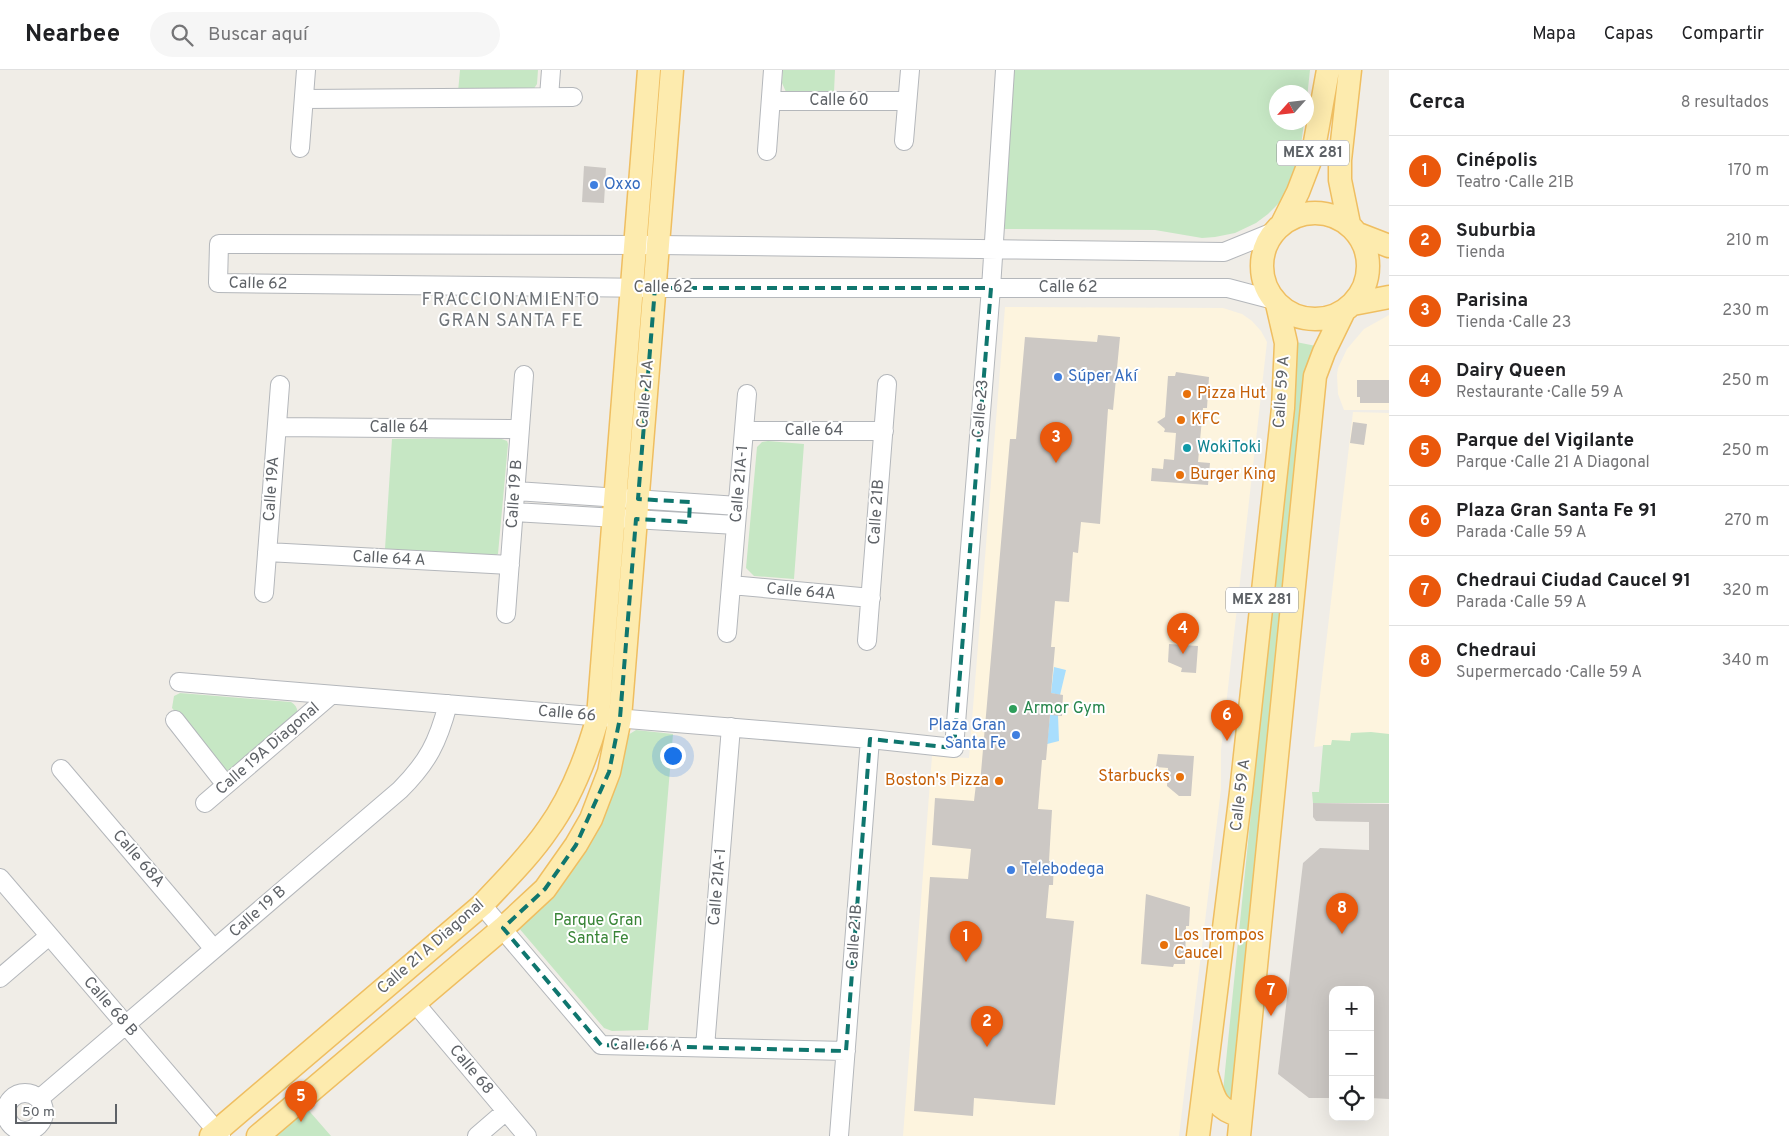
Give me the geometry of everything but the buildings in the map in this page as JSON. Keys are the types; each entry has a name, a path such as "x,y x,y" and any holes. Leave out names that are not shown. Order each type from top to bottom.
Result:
{"main road":[{"name":"Calle 21 A","path":"598,717 649,70"},
{"name":"Calle 21 A","path":"620,718 672,70"},
{"name":"MEX 281","path":"1277,228 1298,192 1313,153 1328,70"},
{"name":"MEX 281","path":"1350,70 1340,160 1340,180 1353,229"},
{"path":"1389,246 1353,229 1337,217 1315,212 1303,214 1292,217 1277,228 1266,243 1261,269 1264,282 1275,302 1287,312 1299,318 1317,320 1334,316 1349,308 1389,297"},
{"path":"1349,308 1360,295 1368,271 1368,259 1364,246 1353,229"},
{"name":"Calle 59 A","path":"1198,1136 1241,792 1283,408 1286,343 1275,302"},
{"name":"Calle 59 A","path":"1240,1126 1315,376 1324,352 1349,308"},
{"name":"Calle 21 A Diagonal","path":"216,1134 482,905 523,862 549,828 579,774 598,717"},
{"name":"Calle 21 A Diagonal","path":"258,1136 415,1004 545,889 591,820 609,772 620,718"},
{"path":"1206,1071 1214,1097 1220,1106 1240,1126"}],"street":[{"path":"300,148 306,70"},
{"path":"549,97 550,70"},
{"path":"767,151 773,70"},
{"path":"904,141 910,70"},
{"name":"Calle 23","path":"954,748 994,249 1005,70"},
{"path":"304,99 573,97"},
{"name":"Calle 60","path":"771,101 907,101"},
{"name":"Calle 62","path":"1275,302 1228,288 632,288 218,283 219,244 658,245 1224,252 1277,228"},
{"name":"Calle 19 B","path":"506,614 524,375"},
{"name":"Calle 21B","path":"867,641 887,384"},
{"name":"Calle 19A","path":"264,593 280,385"},
{"name":"Calle 21A-1","path":"727,633 747,394"},
{"name":"Calle 64","path":"277,427 520,429"},
{"name":"Calle 64","path":"744,431 884,431"},
{"path":"516,491 614,508"},
{"path":"514,512 738,506"},
{"path":"637,509 736,525"},
{"name":"Calle 64 A","path":"267,552 510,565"},
{"name":"Calle 64A","path":"731,585 871,598"},
{"name":"Calle 66","path":"179,682 730,727 954,748"},
{"name":"Calle 19A Diagonal","path":"205,803 331,695"},
{"name":"Calle 19 B","path":"39,1099 412,779 434,748 448,704"},
{"path":"174,720 226,785"},
{"name":"Calle 21A-1","path":"705,1047 730,727"},
{"name":"Calle 21B","path":"839,1136 870,739"},
{"name":"Calle 68A","path":"61,769 214,949"},
{"name":"Calle 68 B","path":"0,878 126,1025 216,1134"},
{"name":"Calle 66 A","path":"482,905 601,1045 846,1050"},
{"path":"0,978 49,936"},
{"name":"Calle 68","path":"415,1004 527,1136"},
{"path":"477,1136 506,1111"}],"highlighted area":[{"path":"655,288 991,288 954,748 870,739 846,1051 601,1045 503,928 545,889 576,845 609,772 620,718 636,519 689,522 690,502 638,499"}],"shaded area":[{"path":"1005,307 1223,308 1242,314 1252,321 1261,331 1267,342 1221,750 1221,789 1179,1136 903,1136 932,756 969,758"},
{"path":"1389,315 1389,410 1344,410 1338,394 1337,375 1338,368 1347,349 1364,329"},
{"path":"1353,412 1389,413 1389,734 1351,733 1350,741 1332,741 1331,745 1314,747"}],"green space":[{"path":"460,70 538,70 537,84 533,90 458,92"},
{"path":"783,70 835,70 834,92 791,94 786,92 782,83"},
{"path":"1013,70 1310,70 1308,85 1269,85 1269,130 1303,130 1302,157 1283,199 1256,223 1235,233 1202,238 1155,230 1001,229"},
{"path":"1291,341 1316,346 1231,1108 1222,1101 1295,375"},
{"path":"499,438 507,441 508,444 498,554 492,557 385,549 392,439"},
{"path":"762,442 804,444 794,579 754,576 746,568 757,447"},
{"path":"180,693 291,702 296,707 297,714 232,770 226,771 172,708 174,696"},
{"name":"Parque Gran Santa Fe","path":"636,730 673,734 648,1030 612,1031 604,1028 518,927 618,779 628,735"},
{"path":"1371,732 1389,734 1389,803 1313,803 1312,792 1319,792 1323,745 1331,745 1332,740 1350,741 1351,733"},
{"path":"304,1105 331,1136 267,1136"}],"water":[{"path":"1054,667 1066,670 1060,695 1051,693"},
{"path":"1050,715 1058,715 1059,741 1047,744"}],"place":[{"name":"Oxxo","path":"594,185"},
{"name":"Súper Akí","path":"1058,377"},
{"name":"Pizza Hut","path":"1187,394"},
{"name":"KFC","path":"1181,420"},
{"name":"WokiToki","path":"1187,448"},
{"name":"Parisina","path":"1056,463"},
{"name":"Burger King","path":"1180,475"},
{"name":"Dairy Queen","path":"1183,654"},
{"name":"Armor Gym","path":"1013,709"},
{"name":"Plaza Gran Santa Fe","path":"1016,735"},
{"name":"Plaza Gran Santa Fe 91","path":"1227,741"},
{"name":"Starbucks","path":"1180,777"},
{"name":"Boston's Pizza","path":"999,781"},
{"name":"Telebodega","path":"1011,870"},
{"name":"Chedraui","path":"1342,934"},
{"name":"Los Trompos Caucel","path":"1164,945"},
{"name":"Cinépolis","path":"966,962"},
{"name":"Chedraui Ciudad Caucel 91","path":"1271,1016"},
{"name":"Suburbia","path":"987,1047"},
{"name":"Parque del Vigilante","path":"301,1122"}],"district":[{"name":"FRACCIONAMIENTO GRAN SANTA FE","path":"511,310"}]}
